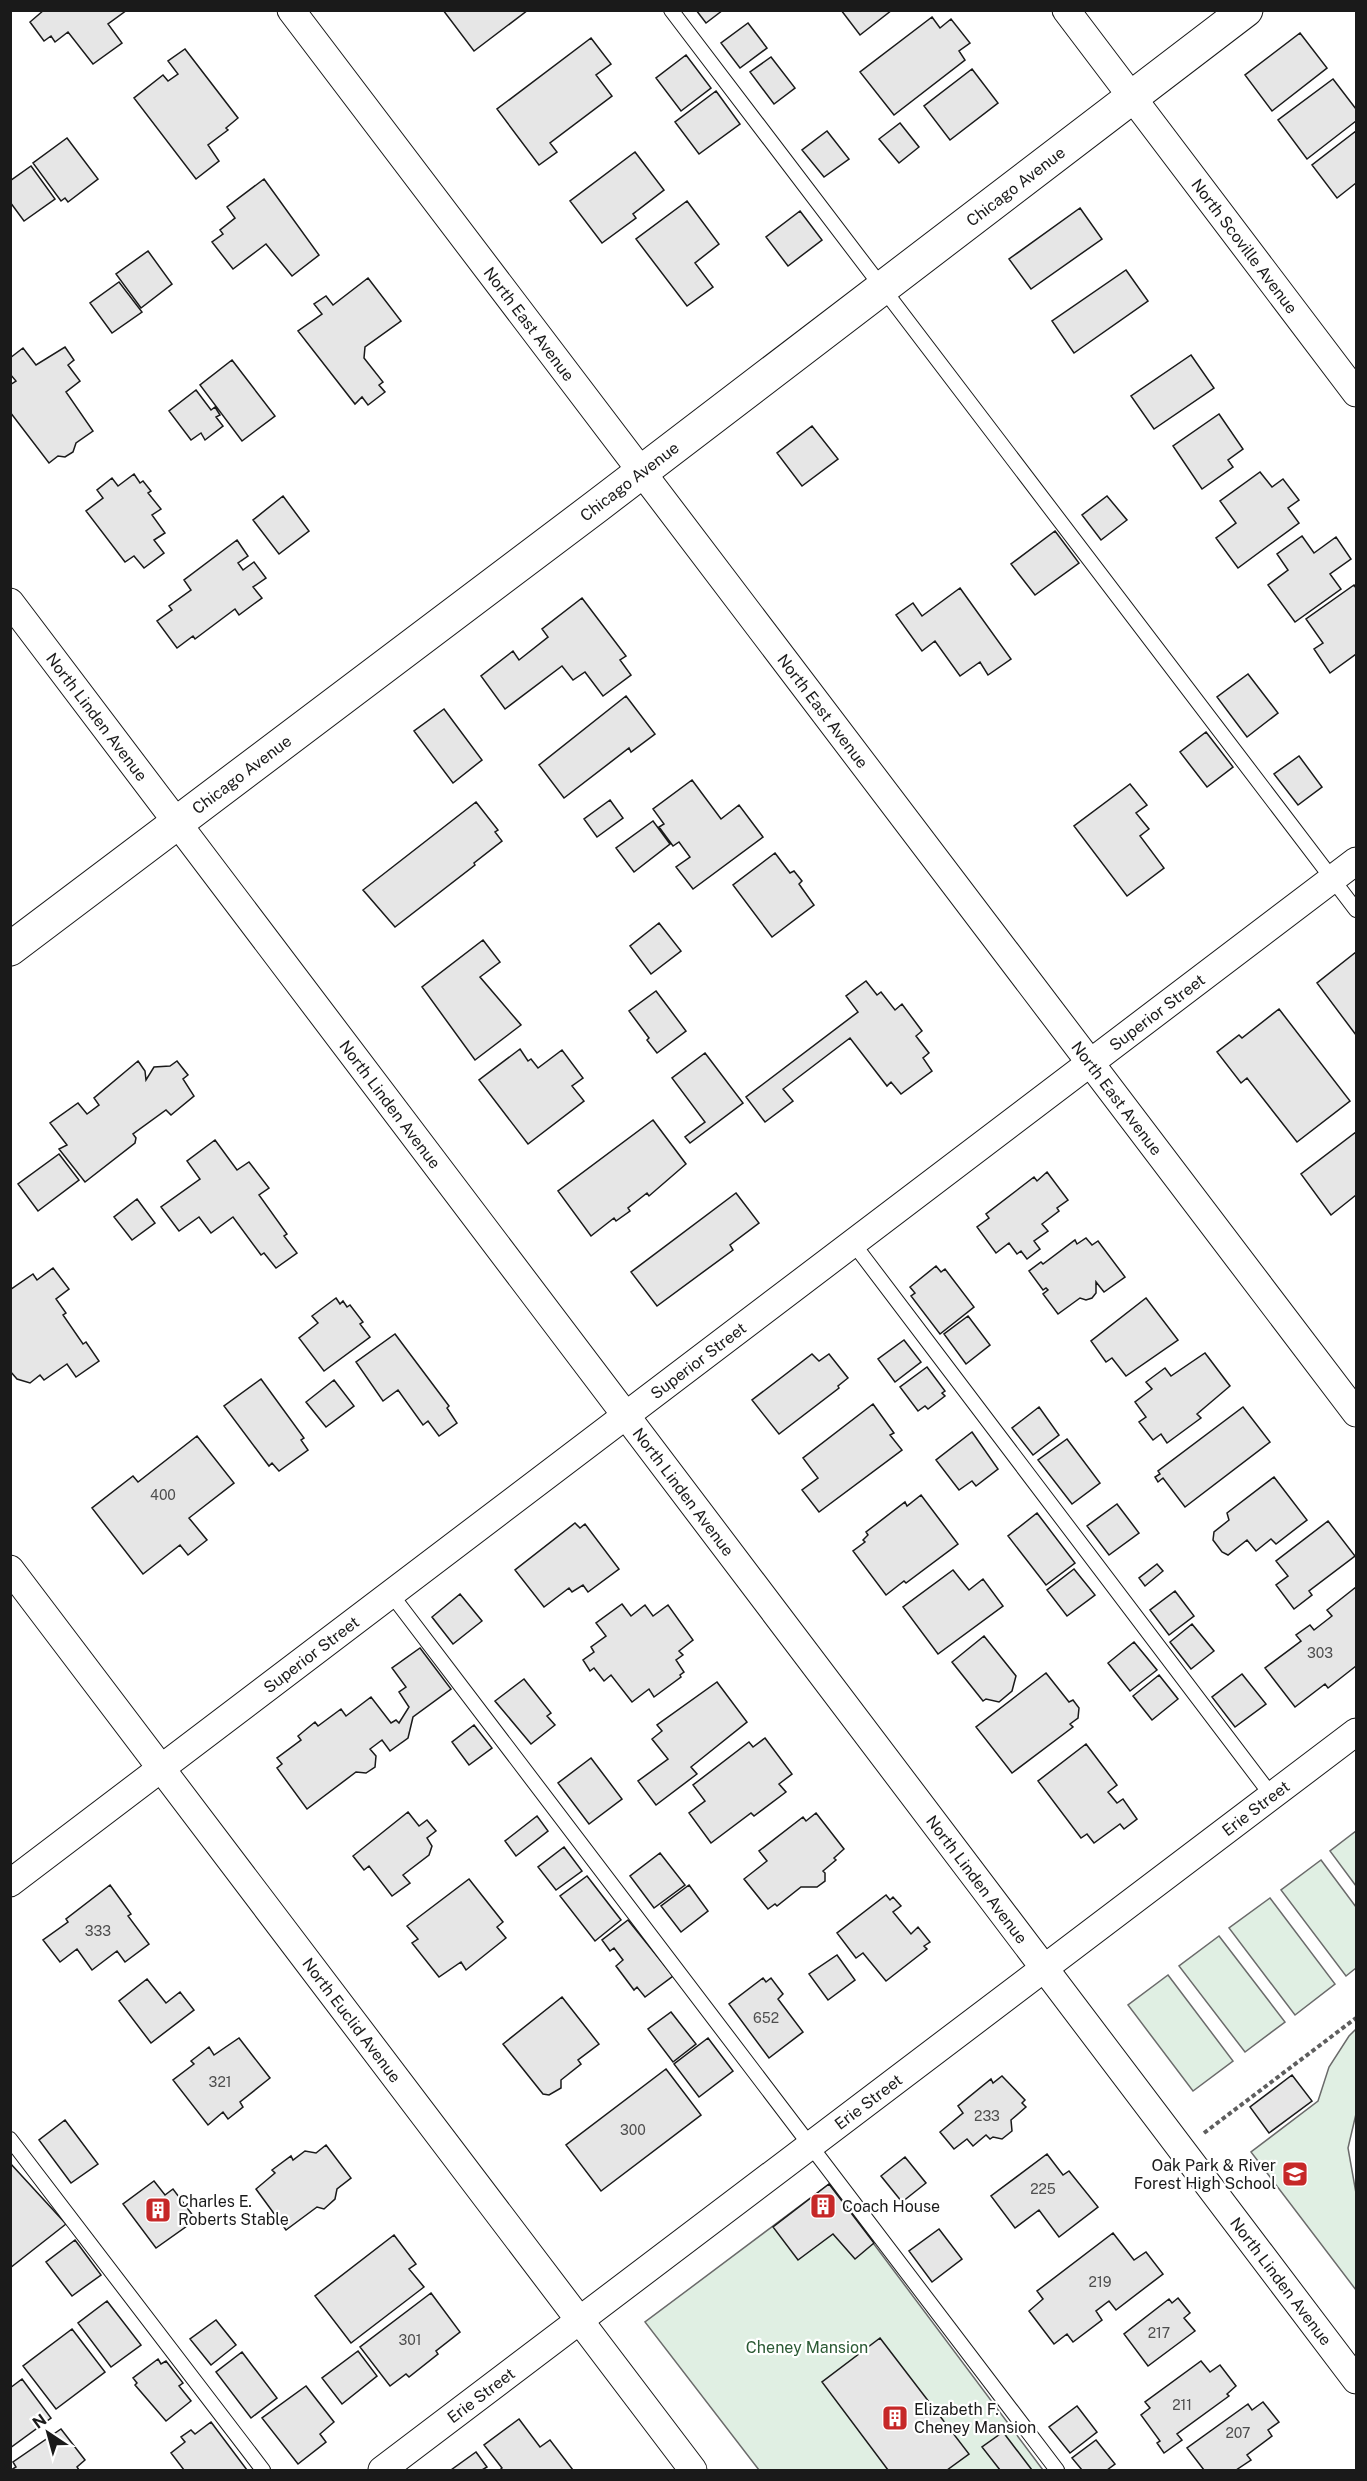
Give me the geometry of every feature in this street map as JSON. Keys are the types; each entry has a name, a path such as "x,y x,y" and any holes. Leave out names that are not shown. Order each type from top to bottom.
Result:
{"main road":[{"name":"Chicago Avenue","path":"10,949 1246,10"}],"street":[{"name":"North East Avenue","path":"291,10 1356,1413"},
{"name":"North Scoville Avenue","path":"1066,10 1356,393"},
{"name":"North Linden Avenue","path":"10,602 1356,2380"},
{"name":"Superior Street","path":"10,1883 1356,861"},
{"name":"North Euclid Avenue","path":"10,1569 693,2470"},
{"name":"Erie Street","path":"382,2470 1356,1732"}],"lane":[{"path":"671,10 1356,910"},
{"path":"853,1244 1272,1796"},
{"path":"391,1594 1057,2470"},
{"path":"10,2139 263,2470"}],"path":[{"path":"1198,2138 1356,2018"}],"green space":[{"path":"1356,1831 1356,1886 1330,1851"},
{"path":"1321,1860 1356,1907 1356,1968 1346,1976 1281,1890"},
{"path":"1270,1898 1335,1984 1295,2015 1229,1928"},
{"path":"1219,1936 1285,2022 1245,2052 1179,1966"},
{"path":"1168,1975 1233,2061 1193,2091 1128,2005"},
{"path":"1356,2029 1356,2114 1348,2148 1356,2193 1356,2290 1251,2152 1318,2101 1329,2067"},
{"name":"Cheney Mansion","path":"829,2184 1043,2470 759,2470 645,2322"}],"building":[{"path":"44,10 127,10 108,24 122,43 93,64 68,32 55,42 51,36 44,41 30,22"},
{"path":"443,10 528,10 474,51"},
{"path":"696,10 723,10 706,23"},
{"path":"841,10 892,10 860,35"},
{"path":"932,17 940,28 951,19 970,43 959,51 965,60 894,115 860,72"},
{"path":"748,23 767,48 740,68 721,43"},
{"path":"1300,33 1327,68 1272,111 1245,75"},
{"path":"591,38 611,64 596,75 612,96 550,143 557,152 539,165 497,109"},
{"path":"185,49 238,118 226,128 228,130 208,145 219,161 196,179 134,98 163,75 168,81 178,74 168,61"},
{"path":"686,55 711,88 681,111 656,78"},
{"path":"771,57 795,88 774,104 750,72"},
{"path":"972,69 998,103 950,140 924,106"},
{"path":"1333,79 1356,109 1356,121 1307,159 1278,120"},
{"path":"716,91 740,124 699,154 675,122"},
{"path":"900,123 919,147 899,163 879,139"},
{"path":"827,131 849,159 824,177 802,150"},
{"path":"1356,131 1356,183 1337,198 1312,165"},
{"path":"67,138 98,179 68,202 65,198 61,201 33,163"},
{"path":"635,152 664,190 633,214 636,218 602,243 570,201"},
{"path":"31,166 55,199 24,221 10,202 10,181"},
{"path":"264,179 319,255 292,276 266,244 233,269 212,242 223,234 220,230 235,218 227,207"},
{"path":"687,201 719,244 695,263 713,287 687,306 636,239"},
{"path":"1080,208 1102,239 1031,289 1009,259"},
{"path":"800,211 822,240 788,266 766,237"},
{"path":"148,251 172,284 141,308 116,274"},
{"path":"1126,270 1148,301 1074,353 1052,321"},
{"path":"368,278 401,321 365,347 364,358 383,382 379,385 385,392 368,405 362,397 355,404 298,331 322,314 314,304 326,296 333,305"},
{"path":"119,282 142,312 112,333 90,303"},
{"path":"65,347 74,360 68,365 80,381 66,392 93,431 76,443 73,452 65,457 58,456 49,463 10,412 10,385 16,381 10,374 10,358 23,348 36,365"},
{"path":"1191,355 1214,388 1154,429 1131,396"},
{"path":"232,360 275,416 242,441 200,385"},
{"path":"196,390 211,410 215,407 220,415 216,417 223,426 205,440 201,433 191,440 169,411"},
{"path":"1219,414 1243,449 1228,460 1233,467 1202,489 1173,446"},
{"path":"812,426 838,459 802,486 777,453"},
{"path":"1260,472 1272,487 1283,479 1299,500 1288,508 1299,523 1238,568 1216,538 1236,523 1220,501"},
{"path":"134,474 140,483 143,481 151,491 148,493 161,509 152,515 165,533 154,540 164,553 144,568 134,556 125,562 86,511 103,498 97,490 112,478 118,486"},
{"path":"283,496 309,531 279,554 253,520"},
{"path":"1107,496 1127,520 1101,540 1082,515"},
{"path":"1055,531 1079,563 1035,595 1011,564"},
{"path":"1302,536 1314,553 1336,537 1351,559 1330,574 1341,589 1295,622 1268,585 1288,570 1277,554"},
{"path":"237,540 248,556 238,563 243,570 254,562 266,578 253,587 262,598 239,615 235,609 195,639 193,636 177,648 157,621 172,610 169,606 191,590 184,580"},
{"path":"1354,585 1356,588 1356,654 1330,673 1314,649 1323,643 1306,619"},
{"path":"960,588 1011,659 988,675 980,662 960,676 935,641 922,651 896,615 913,603 922,616"},
{"path":"582,598 626,656 620,660 631,675 603,696 585,672 573,680 562,666 505,709 481,676 513,651 519,660 548,637 542,629"},
{"path":"1248,674 1278,713 1247,737 1217,697"},
{"path":"626,696 655,734 631,752 629,748 564,798 539,765"},
{"path":"444,709 482,760 453,783 414,731"},
{"path":"1206,732 1233,767 1207,787 1180,752"},
{"path":"1299,756 1322,787 1298,805 1274,774"},
{"path":"692,780 721,819 739,805 763,837 693,889 676,867 690,857 679,842 673,846 659,827 664,824 653,809"},
{"path":"1130,784 1147,805 1136,813 1149,829 1140,836 1164,868 1127,896 1074,826"},
{"path":"610,800 623,818 597,837 584,819"},
{"path":"476,802 498,830 495,832 502,841 395,927 363,890"},
{"path":"653,821 670,844 634,872 616,848"},
{"path":"775,853 790,873 794,871 802,881 799,884 814,905 772,937 733,885"},
{"path":"659,923 681,951 651,974 630,946"},
{"path":"483,940 500,962 480,977 521,1025 475,1060 422,987"},
{"path":"1356,952 1356,1035 1317,983"},
{"path":"866,981 877,995 881,992 895,1010 902,1004 922,1031 916,1036 929,1053 923,1058 932,1071 901,1094 891,1082 887,1086 850,1038 783,1089 793,1101 765,1122 746,1097 858,1012 846,996"},
{"path":"656,991 686,1031 657,1053 629,1011"},
{"path":"1279,1009 1350,1101 1297,1142 1247,1078 1241,1083 1217,1052 1239,1035 1242,1038"},
{"path":"520,1049 528,1061 531,1059 538,1068 562,1050 583,1078 572,1086 584,1101 528,1144 479,1080"},
{"path":"705,1053 743,1103 690,1143 685,1137 705,1122 672,1078"},
{"path":"138,1061 145,1071 146,1080 154,1067 170,1066 177,1061 188,1075 183,1079 194,1096 171,1115 166,1110 133,1134 136,1138 135,1143 85,1182 59,1149 67,1145 50,1123 78,1103 87,1114 99,1105 94,1098"},
{"path":"653,1120 686,1164 649,1196 647,1193 628,1208 630,1211 616,1221 614,1218 591,1236 558,1191"},
{"path":"1356,1132 1356,1195 1331,1215 1301,1174"},
{"path":"215,1140 237,1170 249,1162 269,1188 259,1195 287,1234 284,1236 297,1253 276,1268 264,1253 261,1255 233,1217 211,1233 199,1217 179,1231 161,1207 200,1179 187,1161"},
{"path":"59,1154 79,1180 38,1211 18,1184"},
{"path":"1047,1172 1068,1200 1057,1208 1059,1211 1042,1224 1048,1231 1034,1241 1040,1249 1027,1259 1021,1251 1017,1254 1009,1243 996,1253 977,1227 989,1218 986,1214 1034,1177 1037,1181"},
{"path":"736,1193 759,1223 730,1245 733,1250 657,1306 631,1272"},
{"path":"137,1199 155,1223 132,1240 114,1217"},
{"path":"1086,1238 1092,1245 1098,1241 1125,1277 1104,1292 1096,1282 1096,1293 1092,1298 1086,1300 1080,1298 1058,1314 1043,1294 1048,1290 1046,1288 1043,1290 1029,1271 1041,1262 1043,1264 1075,1240 1077,1244"},
{"path":"936,1266 941,1272 945,1269 974,1307 940,1334 911,1296 915,1293 910,1287"},
{"path":"53,1268 69,1289 56,1299 66,1313 63,1315 83,1344 86,1342 99,1361 76,1377 67,1364 44,1380 40,1375 30,1383 17,1379 10,1371 10,1290 33,1274 37,1280"},
{"path":"336,1298 340,1304 343,1301 347,1307 350,1305 363,1322 360,1324 370,1337 324,1371 299,1338 318,1323 312,1316"},
{"path":"1146,1298 1178,1340 1126,1376 1112,1358 1106,1362 1091,1341"},
{"path":"968,1316 990,1345 966,1364 944,1334"},
{"path":"395,1334 449,1406 447,1408 457,1423 439,1436 428,1421 423,1425 398,1390 383,1401 356,1362"},
{"path":"904,1340 921,1362 895,1382 878,1359"},
{"path":"1205,1353 1230,1386 1197,1414 1201,1418 1167,1443 1161,1434 1153,1440 1139,1422 1146,1417 1135,1402 1152,1389 1146,1382 1165,1368 1171,1376"},
{"path":"812,1354 819,1361 829,1354 848,1378 838,1386 839,1388 779,1434 752,1400"},
{"path":"927,1367 945,1391 942,1393 945,1396 928,1409 925,1406 918,1411 900,1387"},
{"path":"261,1379 304,1438 301,1440 308,1450 279,1471 272,1463 269,1466 224,1406"},
{"path":"334,1380 354,1406 326,1427 306,1402"},
{"path":"873,1404 894,1433 890,1435 902,1450 819,1512 802,1490 818,1478 803,1458"},
{"path":"1039,1407 1059,1435 1033,1455 1012,1428"},
{"path":"1243,1407 1270,1442 1185,1507 1163,1478 1158,1482 1155,1477 1160,1474 1158,1471"},
{"path":"972,1432 998,1469 976,1486 972,1481 959,1490 936,1460"},
{"path":"197,1436 234,1483 189,1518 207,1540 188,1555 180,1545 143,1574 92,1508 133,1476 138,1482"},
{"path":"1067,1439 1100,1483 1072,1504 1038,1460"},
{"path":"1274,1477 1307,1520 1276,1544 1271,1539 1256,1551 1247,1540 1228,1555 1222,1552 1213,1540 1214,1532 1229,1520 1227,1513"},
{"path":"921,1495 958,1544 886,1595 853,1551 865,1542 863,1540 868,1535 866,1532 905,1502 907,1506"},
{"path":"1117,1504 1139,1533 1109,1555 1087,1526"},
{"path":"1037,1513 1075,1563 1046,1585 1008,1536"},
{"path":"1328,1521 1355,1556 1309,1591 1312,1595 1294,1609 1276,1585 1288,1576 1276,1561"},
{"path":"575,1523 580,1528 585,1524 619,1569 588,1592 583,1585 572,1592 569,1588 544,1607 515,1570"},
{"path":"1157,1564 1163,1571 1145,1586 1139,1578"},
{"path":"1074,1569 1095,1595 1067,1616 1047,1590"},
{"path":"953,1570 969,1590 983,1579 1003,1606 938,1654 903,1607"},
{"path":"1356,1587 1356,1666 1328,1688 1325,1684 1295,1707 1265,1668 1301,1641 1296,1635 1310,1625 1314,1630 1332,1616 1327,1610"},
{"path":"1175,1591 1194,1616 1169,1635 1150,1610"},
{"path":"460,1594 482,1621 453,1644 432,1617"},
{"path":"622,1604 631,1616 645,1605 653,1616 668,1605 693,1640 679,1651 683,1655 676,1660 684,1672 680,1675 681,1677 654,1697 649,1689 632,1702 611,1675 604,1681 594,1668 590,1671 583,1660 594,1652 591,1647 606,1636 596,1623"},
{"path":"1192,1624 1214,1651 1191,1669 1170,1642"},
{"path":"984,1636 1016,1676 1012,1691 999,1702 986,1699 983,1701 952,1662"},
{"path":"1134,1642 1157,1670 1130,1691 1108,1663"},
{"path":"420,1648 451,1689 413,1717 408,1738 390,1751 382,1740 370,1749 376,1756 375,1767 366,1773 356,1772 307,1809 277,1768 282,1764 277,1758 301,1740 298,1736 315,1722 318,1726 341,1709 346,1716 371,1697 391,1723 396,1720 399,1723 409,1707 399,1692 406,1687 392,1668"},
{"path":"1046,1673 1069,1702 1073,1700 1079,1708 1078,1718 1070,1724 1073,1727 1012,1773 976,1727"},
{"path":"1242,1674 1266,1704 1235,1727 1212,1697"},
{"path":"1159,1675 1178,1699 1152,1720 1133,1696"},
{"path":"524,1679 551,1713 547,1716 555,1725 531,1744 495,1701"},
{"path":"717,1682 747,1722 691,1767 697,1774 656,1805 638,1781 668,1759 652,1739 662,1731 657,1725"},
{"path":"474,1725 492,1748 469,1765 452,1742"},
{"path":"765,1738 792,1774 779,1784 786,1792 754,1816 751,1813 711,1843 689,1813 705,1801 693,1785 749,1742 753,1747"},
{"path":"1086,1744 1117,1785 1108,1792 1117,1803 1123,1799 1137,1819 1124,1829 1120,1824 1094,1843 1087,1834 1081,1838 1038,1781"},
{"path":"591,1758 622,1799 589,1824 558,1783"},
{"path":"408,1812 419,1826 427,1820 436,1831 427,1838 432,1846 429,1855 403,1875 410,1883 392,1896 369,1866 364,1870 353,1856"},
{"path":"816,1813 844,1849 834,1858 836,1860 823,1871 825,1881 817,1887 801,1887 777,1906 775,1904 768,1909 744,1879 767,1861 759,1851 803,1817 806,1821"},
{"path":"537,1816 548,1831 516,1856 505,1841"},
{"path":"564,1847 582,1871 556,1890 538,1867"},
{"path":"660,1853 685,1885 654,1908 630,1876"},
{"path":"587,1876 621,1920 595,1941 560,1896"},
{"path":"469,1879 503,1922 497,1927 506,1938 466,1970 461,1962 439,1977 412,1943 418,1939 407,1926"},
{"path":"110,1885 131,1914 128,1916 149,1944 125,1962 117,1951 92,1970 77,1949 60,1962 43,1940 68,1922 66,1919"},
{"path":"689,1885 708,1911 681,1932 661,1906"},
{"path":"886,1895 890,1900 893,1897 901,1906 893,1912 911,1934 918,1927 930,1942 924,1946 927,1949 886,1981 863,1953 856,1958 837,1933"},
{"path":"628,1920 673,1976 645,1997 637,1987 634,1990 616,1966 623,1960 614,1948 610,1951 602,1940"},
{"path":"837,1955 855,1980 828,2000 809,1974"},
{"path":"763,1978 766,1982 771,1978 783,1994 778,1999 803,2032 769,2058 729,2004"},
{"path":"147,1979 166,2003 180,1992 194,2010 151,2043 119,2001"},
{"path":"562,1997 599,2044 578,2060 581,2064 561,2080 561,2088 549,2095 543,2094 503,2044"},
{"path":"671,2012 696,2044 673,2062 648,2029"},
{"path":"239,2038 270,2078 240,2102 243,2107 228,2119 223,2112 208,2125 173,2080 194,2064 191,2061 209,2047 214,2055"},
{"path":"708,2038 733,2071 699,2097 674,2064"},
{"path":"666,2069 701,2115 601,2191 566,2145"},
{"path":"1292,2075 1312,2101 1269,2133 1250,2107"},
{"path":"1002,2076 1025,2100 1022,2103 1026,2107 1011,2120 1012,2131 1002,2139 993,2137 990,2139 986,2135 973,2146 967,2139 954,2149 940,2132 963,2113 958,2106 991,2079 993,2083"},
{"path":"65,2120 98,2164 71,2183 39,2140"},
{"path":"326,2145 351,2178 337,2189 335,2199 324,2209 317,2207 286,2230 256,2189 275,2173 272,2170 291,2156 293,2160 305,2151 316,2153"},
{"path":"1047,2154 1063,2175 1069,2171 1098,2207 1059,2237 1039,2210 1015,2228 991,2196"},
{"path":"905,2157 926,2183 902,2202 881,2176"},
{"path":"10,2163 66,2224 10,2268"},
{"name":"Charles E. Roberts Stable","path":"154,2181 165,2195 173,2189 194,2217 192,2218 194,2221 156,2248 123,2204"},
{"name":"Coach House","path":"829,2184 874,2243 855,2259 833,2234 798,2260 773,2227"},
{"path":"939,2229 962,2259 932,2282 909,2251"},
{"path":"1113,2233 1134,2260 1146,2252 1163,2274 1116,2310 1109,2301 1096,2311 1102,2320 1073,2342 1067,2334 1054,2344 1029,2311 1043,2299 1037,2291"},
{"path":"394,2235 416,2264 409,2269 424,2287 351,2343 315,2296"},
{"path":"75,2240 101,2275 72,2296 46,2262"},
{"path":"431,2293 460,2332 436,2351 438,2354 409,2377 406,2374 390,2386 360,2347"},
{"path":"1178,2298 1190,2313 1184,2318 1195,2331 1148,2366 1124,2334 1169,2299 1172,2303"},
{"path":"107,2301 141,2345 111,2367 78,2323"},
{"path":"216,2320 236,2345 211,2365 190,2339"},
{"path":"72,2329 105,2372 56,2409 23,2366"},
{"name":"Elizabeth F. Cheney Mansion","path":"880,2338 969,2454 947,2470 888,2470 822,2382"},
{"path":"358,2351 377,2376 342,2404 322,2378"},
{"path":"242,2352 277,2398 251,2418 216,2372"},
{"path":"158,2359 161,2364 166,2361 183,2383 179,2386 191,2401 166,2421 135,2385 137,2383 133,2378"},
{"path":"1201,2361 1210,2372 1220,2365 1236,2386 1227,2394 1229,2396 1177,2434 1182,2440 1164,2453 1157,2443 1160,2441 1141,2415 1150,2408 1145,2402"},
{"path":"22,2379 51,2418 10,2448 10,2388"},
{"path":"306,2386 334,2422 320,2434 326,2442 298,2464 262,2418"},
{"path":"1263,2402 1279,2422 1268,2430 1272,2436 1247,2455 1251,2460 1236,2470 1204,2470 1187,2448 1248,2404 1252,2410"},
{"path":"1077,2406 1097,2432 1070,2453 1049,2427"},
{"path":"519,2419 540,2447 550,2440 573,2470 500,2470 502,2468 484,2445"},
{"path":"211,2422 247,2470 184,2470 171,2453 185,2442 181,2437 191,2430 195,2434"},
{"path":"61,2429 85,2460 77,2467 79,2470 11,2470 16,2467 13,2462"},
{"path":"1003,2432 1032,2470 1000,2470 982,2447"},
{"path":"1096,2440 1115,2464 1107,2470 1082,2470 1072,2458"},
{"path":"476,2452 487,2467 482,2470 451,2470"}],"place":[{"name":"Oak Park & River Forest High School","path":"1295,2174"},
{"name":"Coach House","path":"823,2206"},
{"name":"Charles E. Roberts Stable","path":"158,2210"},
{"name":"Elizabeth F. Cheney Mansion","path":"895,2418"}]}
